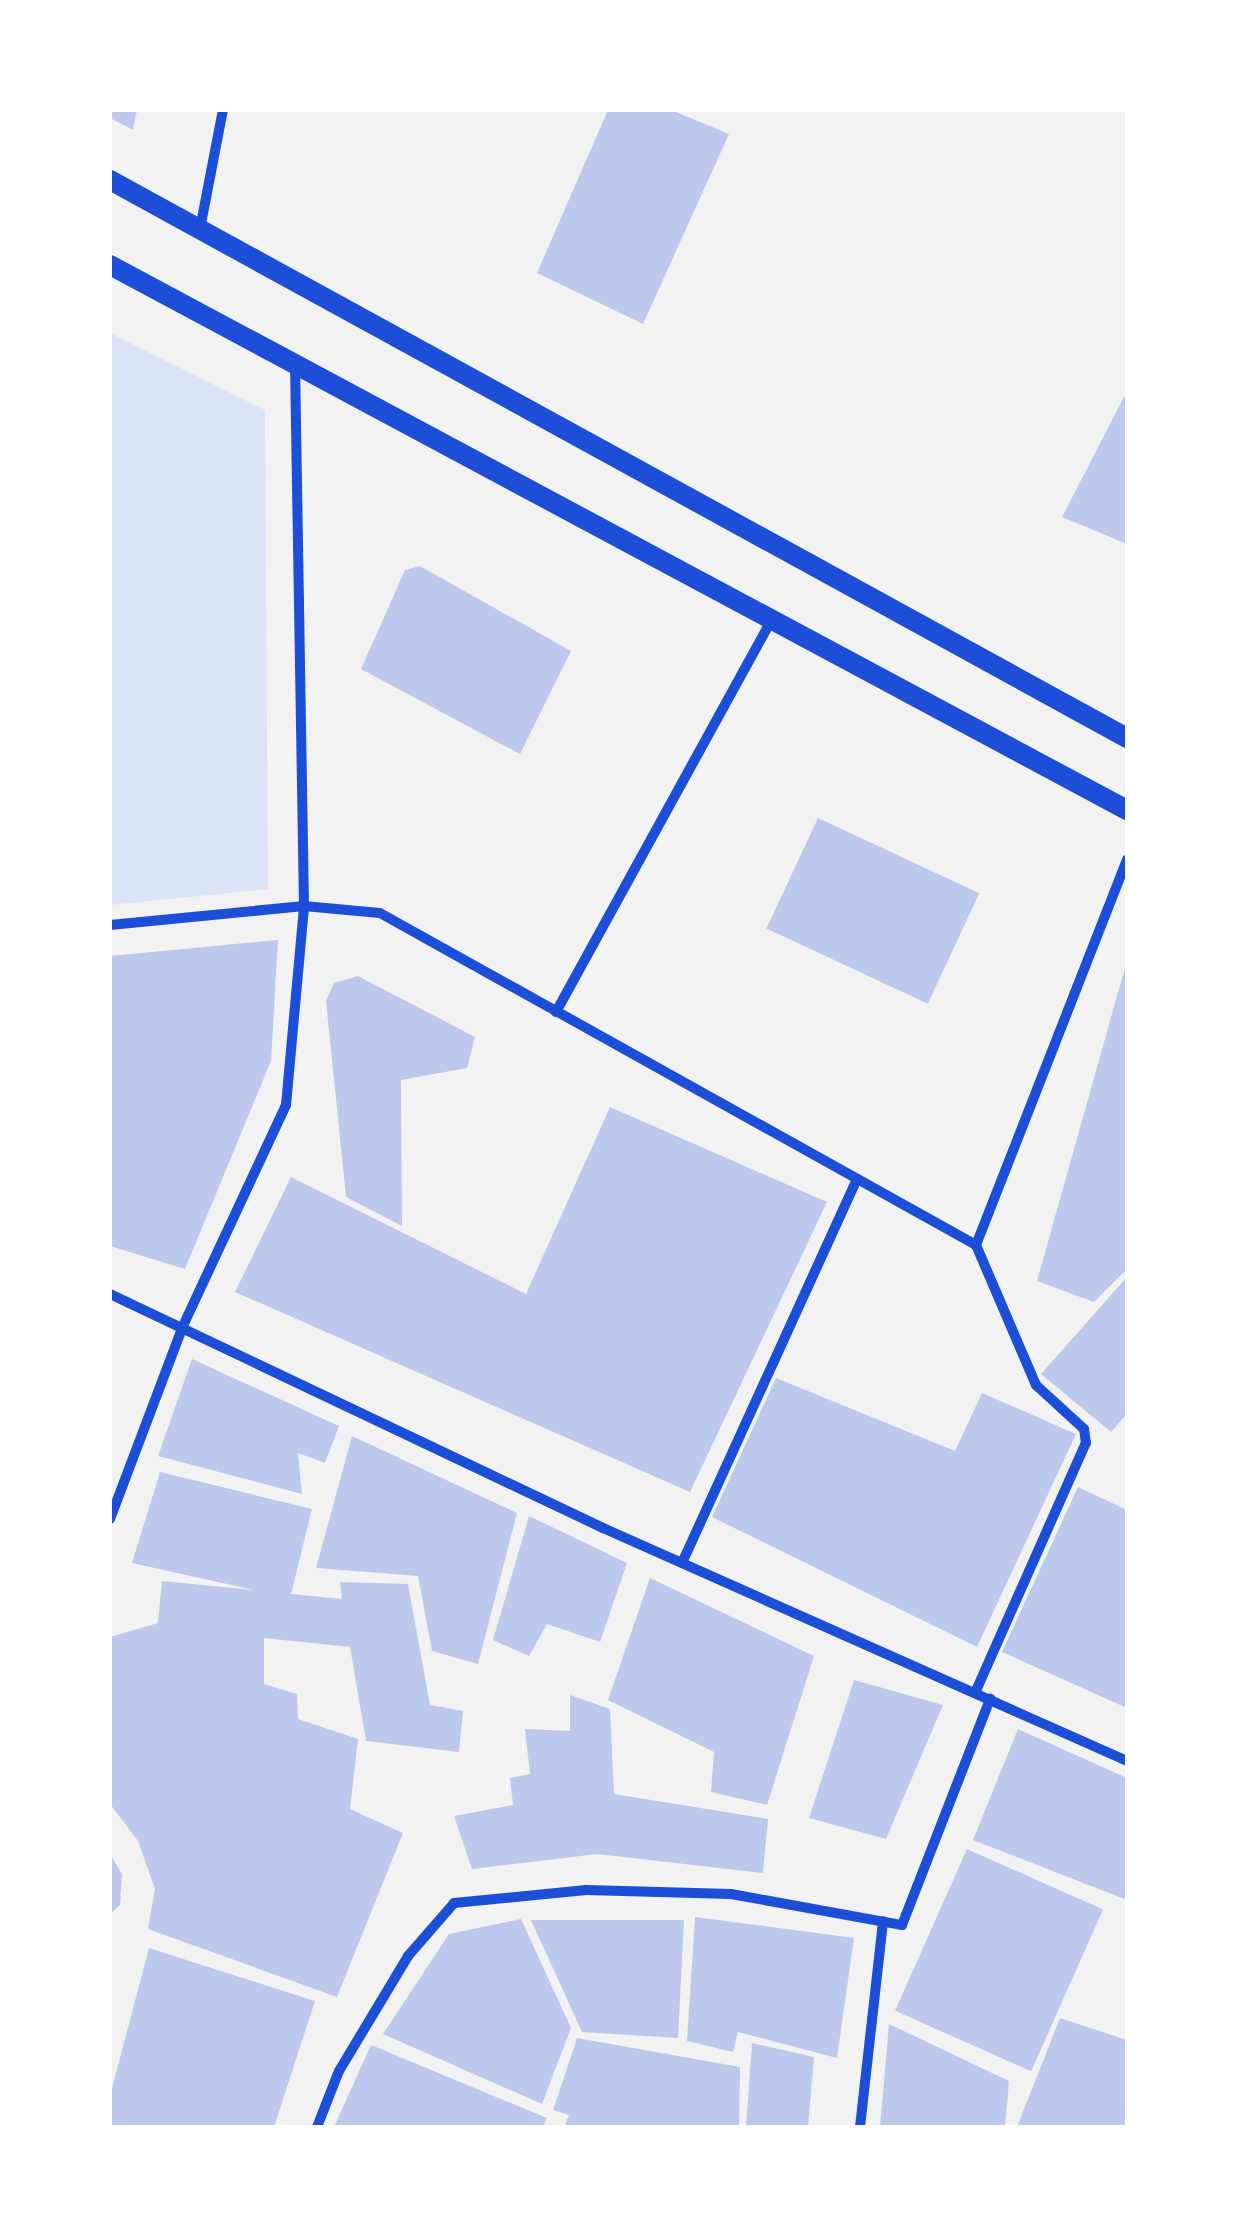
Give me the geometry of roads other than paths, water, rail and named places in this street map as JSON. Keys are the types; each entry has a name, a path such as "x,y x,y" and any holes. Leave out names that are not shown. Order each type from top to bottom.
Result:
{"main road":[{"path":"110,180 1127,738"},
{"path":"110,265 1127,810"}],"street":[{"path":"200,230 223,110"},
{"path":"110,1519 182,1328 286,1105 304,906 296,364"},
{"path":"556,1012 772,620"},
{"path":"976,1245 1127,860"},
{"path":"110,925 304,906 380,913 976,1245 1036,1385 1084,1429 1086,1442 976,1693"},
{"path":"682,1563 857,1179"},
{"path":"110,1294 682,1563 1127,1760"},
{"path":"317,2127 340,2071 408,1956 454,1903 586,1890 730,1894 902,1924 990,1699"},
{"path":"860,2127 883,1921"}]}
